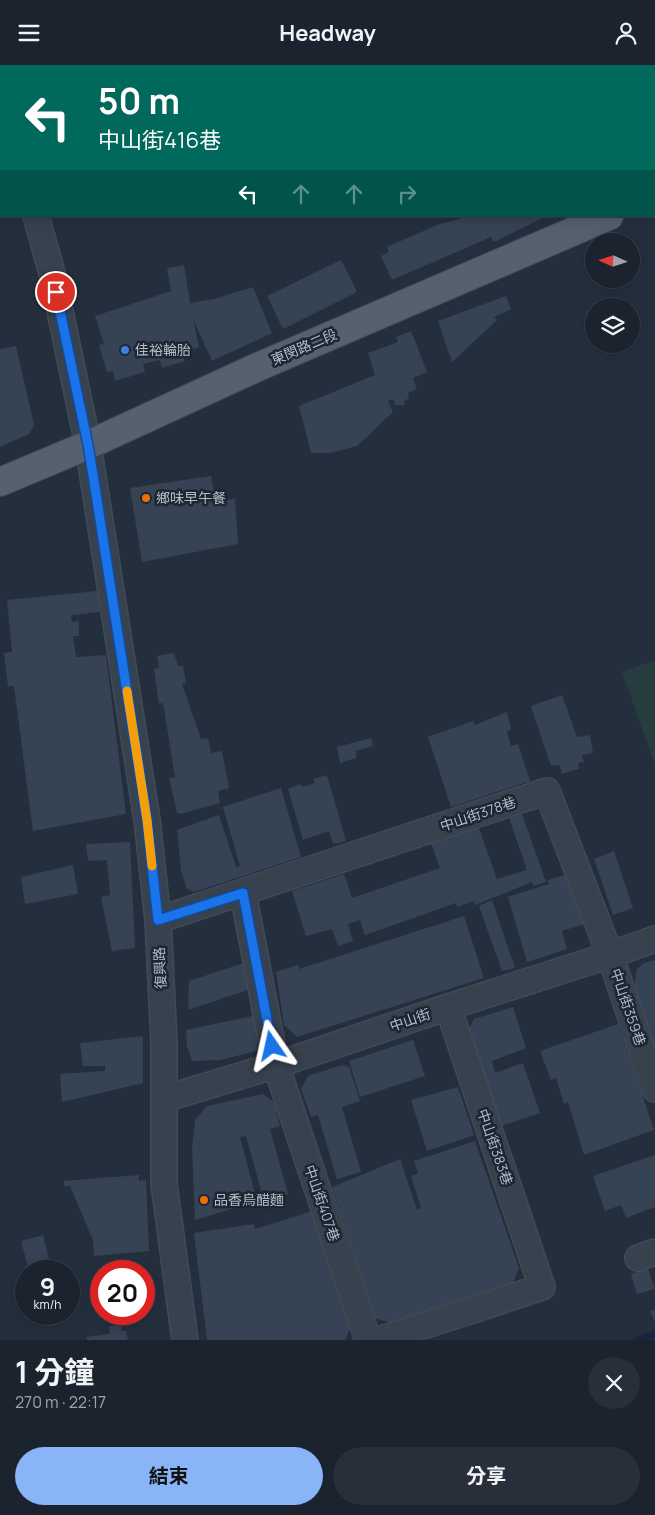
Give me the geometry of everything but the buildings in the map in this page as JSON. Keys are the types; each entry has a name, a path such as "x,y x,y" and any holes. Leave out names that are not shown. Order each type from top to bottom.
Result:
{"main road":[{"name":"東閔路二段","path":"0,482 88,445 260,366 607,217"}],"street":[{"name":"復興路","path":"36,217 52,273 88,445 147,820 158,920 164,1043 164,1184 185,1340"},
{"name":"中山街378巷","path":"243,893 546,791 610,955"},
{"path":"158,920 243,893"},
{"name":"中山街407巷","path":"243,893 276,1065 368,1340"},
{"name":"中山街","path":"164,1099 276,1065 655,939"},
{"name":"中山街359巷","path":"610,955 655,1089"},
{"name":"中山街383巷","path":"378,1340 542,1287 448,1007"}],"green space":[{"path":"655,660 655,765 622,672"}],"waterway":[{"path":"638,1340 655,1334"}],"slow traffic":[{"path":"127,691 147,820 152,866"}],"place":[{"name":"佳裕輪胎","path":"125,350"},
{"name":"鄉味早午餐","path":"146,498"},
{"name":"品香烏醋麵","path":"204,1200"}],"route":[{"path":"56,292 94,481 147,820 158,920 243,893 272,1046"}]}
